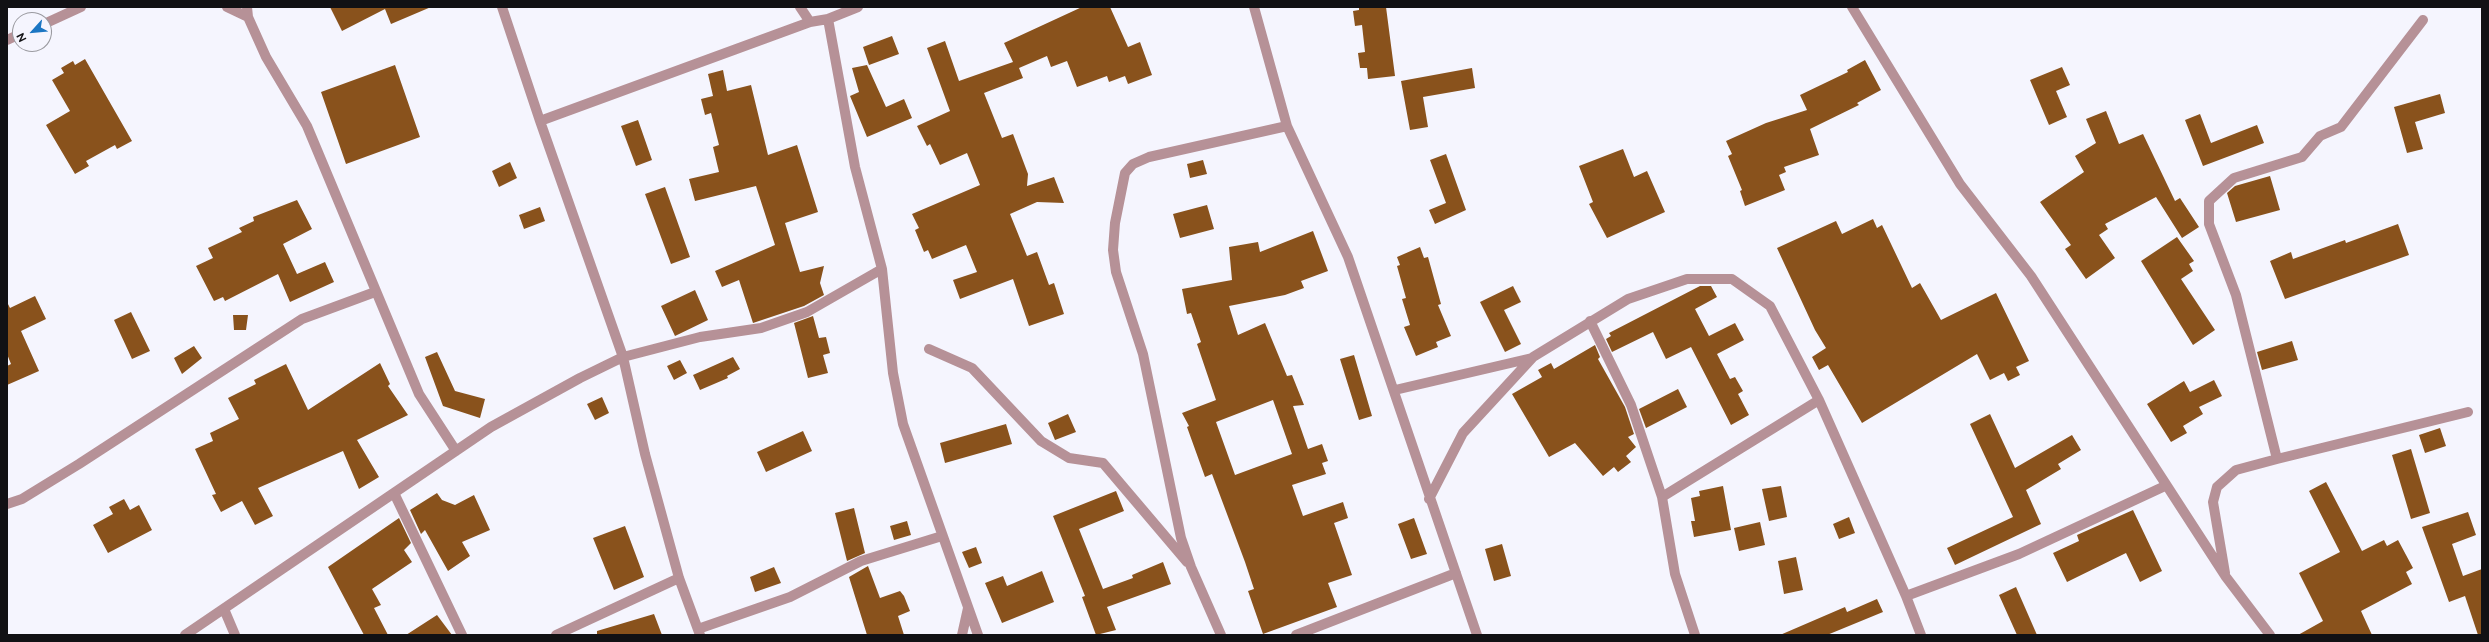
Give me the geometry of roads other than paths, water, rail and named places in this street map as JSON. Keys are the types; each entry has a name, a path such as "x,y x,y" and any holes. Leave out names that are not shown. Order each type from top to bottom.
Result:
{"street":[{"path":"52,20 81,7"},
{"path":"228,7 248,12 266,57 307,126 357,242 375,292 418,394 456,451"},
{"path":"502,7 540,121 623,357 644,454 679,578 699,632 790,597 861,561 942,536"},
{"path":"800,7 810,22"},
{"path":"540,121 810,22 828,19 858,7"},
{"path":"1254,7 1286,126 1348,257 1396,390 1429,499 1477,635"},
{"path":"1852,7 1960,184 2031,276 2165,486 2226,576 2270,635"},
{"path":"828,19 854,168 882,269 893,373 904,424 942,536 978,635"},
{"path":"2277,459 2236,295 2210,224 2209,201 2234,178 2302,157 2320,136 2341,127 2422,20"},
{"path":"1221,635 1191,566 1182,538 1143,354 1116,272 1113,250 1115,223 1125,173 1133,164 1149,157 1286,126"},
{"path":"186,635 491,427 623,357 700,337 762,328 807,312 882,269"},
{"path":"1429,499 1463,433 1533,357 1590,320 1628,299 1687,279 1732,280 1770,306 1819,400 1906,596 1921,635"},
{"path":"7,504 22,499 79,464 302,319 375,292"},
{"path":"1590,320 1631,405 1662,497 1675,574 1695,635"},
{"path":"929,349 972,368 1041,441 1069,458 1102,463 1191,566"},
{"path":"1396,390 1533,357"},
{"path":"1662,497 1819,400"},
{"path":"2226,576 2213,502 2217,487 2236,470 2468,412"},
{"path":"1906,596 2019,554 2165,486"},
{"path":"394,493 462,635"},
{"path":"1296,635 1456,573"},
{"path":"556,635 679,578"},
{"path":"962,635 968,608"},
{"path":"224,609 235,635"}]}
